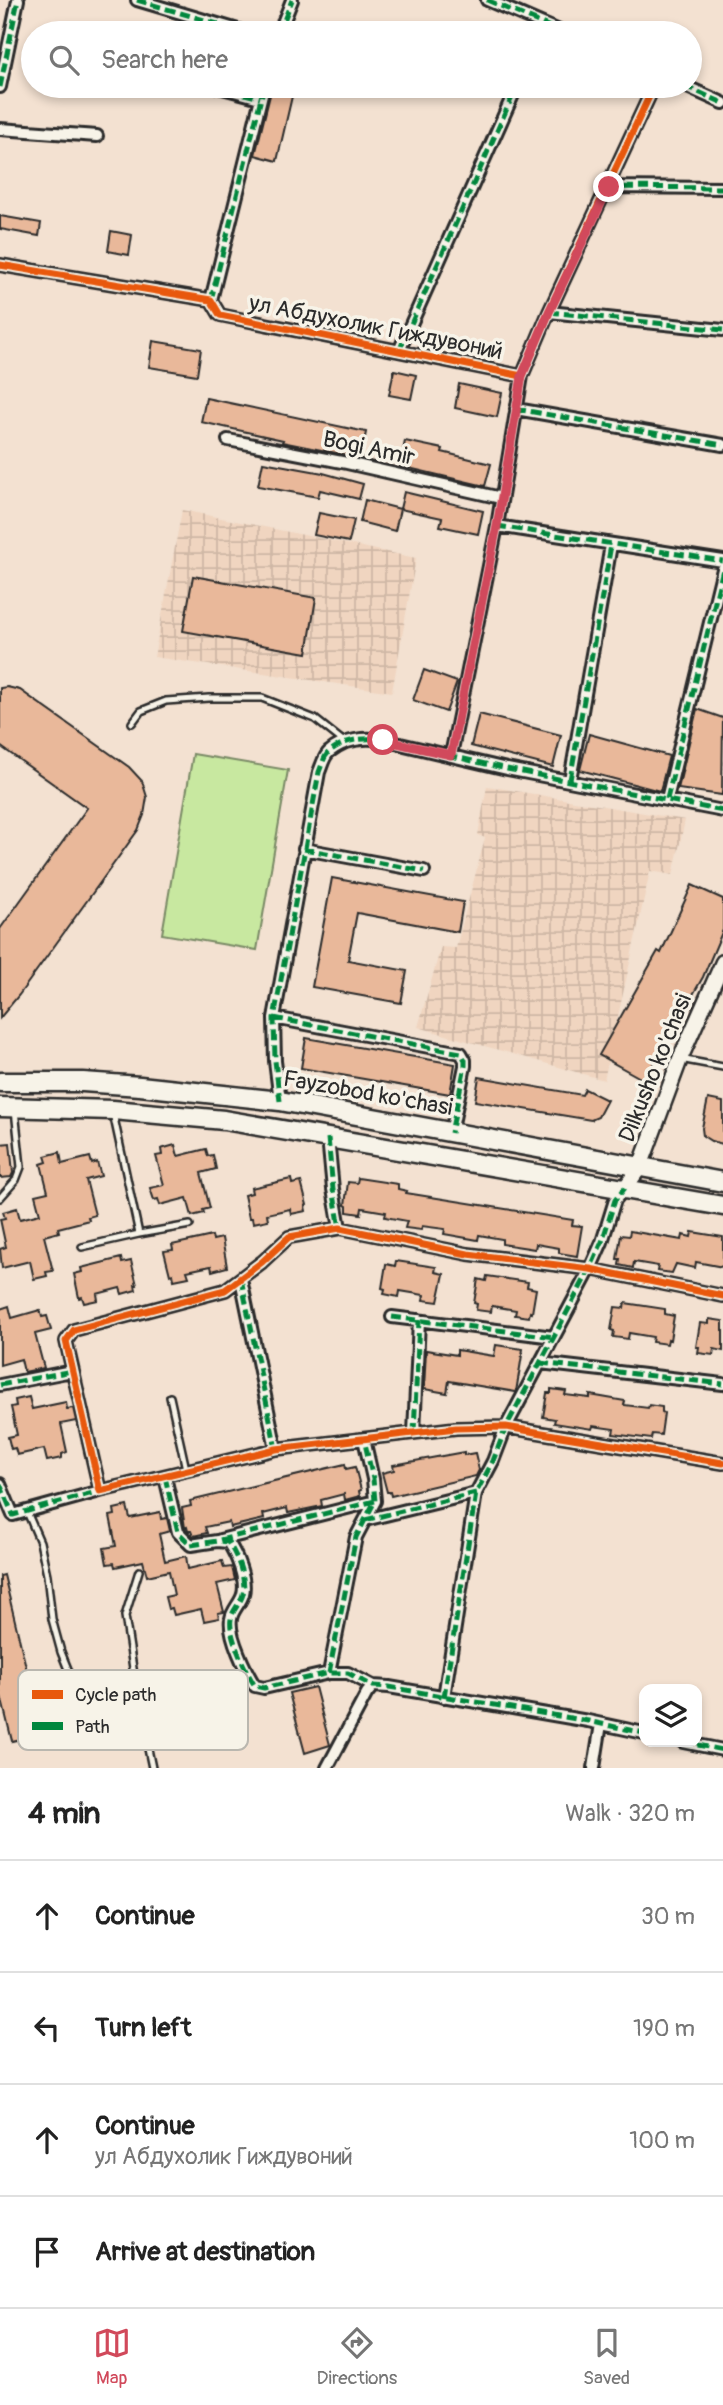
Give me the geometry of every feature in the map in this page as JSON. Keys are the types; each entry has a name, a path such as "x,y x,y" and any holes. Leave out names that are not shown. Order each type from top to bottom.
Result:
{"main road":[{"name":"Fayzobod ko'chasi","path":"0,1082 83,1082 280,1101 723,1182"},
{"path":"7,1107 113,1110 224,1120 723,1206"}],"street":[{"path":"0,87 18,0"},
{"path":"139,0 208,21"},
{"path":"284,21 292,0"},
{"path":"487,0 527,21"},
{"path":"702,94 723,103"},
{"path":"211,300 260,98"},
{"path":"399,351 512,98"},
{"name":"ул Абдухолик Гиждувоний","path":"0,265 211,300 220,316 522,376 649,98"},
{"path":"0,129 97,136"},
{"path":"609,187 723,188"},
{"path":"549,312 723,330"},
{"path":"451,755 497,526 522,376"},
{"path":"516,408 723,445"},
{"path":"228,440 347,463 501,498"},
{"path":"497,526 723,561"},
{"path":"570,780 611,545"},
{"path":"667,799 723,569"},
{"path":"280,1101 275,1061 274,1017 319,772 328,753 344,742 373,738 723,811"},
{"path":"304,849 424,871"},
{"name":"Dilkusho ko'chasi","path":"625,1188 640,1167 680,1059 723,962"},
{"path":"274,1017 461,1053 466,1066 451,1133"},
{"path":"328,1138 332,1189 340,1228"},
{"path":"444,1697 476,1493 493,1461 506,1427 590,1269 603,1242 615,1200 625,1188"},
{"path":"100,1491 66,1341 74,1330 225,1290 289,1237 340,1228 468,1254 590,1269 723,1296"},
{"path":"241,1279 276,1449"},
{"path":"392,1317 554,1337"},
{"path":"414,1433 419,1320"},
{"path":"540,1363 723,1384"},
{"path":"0,1385 72,1371"},
{"path":"0,1484 13,1515 100,1491 165,1477 186,1469 276,1449 456,1428 506,1427 723,1463"},
{"path":"329,1674 356,1537 375,1501 364,1439"},
{"path":"165,1477 178,1532 191,1545 217,1541 375,1501"},
{"path":"365,1520 476,1493"},
{"path":"217,1541 228,1542 239,1558 243,1594 231,1618 231,1629 246,1670"},
{"path":"248,1676 255,1686 264,1688 329,1674 348,1673 373,1686 639,1732"},
{"path":"327,1768 373,1686"},
{"path":"594,1768 601,1724"},
{"path":"702,1746 723,1750"}],"lane":[{"path":"132,723 141,711 166,701 262,698 316,719 344,742"},
{"path":"680,1059 723,1067"},
{"path":"0,1198 16,1180 20,1167 7,1107"},
{"path":"113,1110 139,1234"},
{"path":"82,1247 190,1225"},
{"path":"170,1397 186,1469"},
{"path":"27,1512 40,1542 52,1619 68,1670"},
{"path":"133,1670 125,1616 139,1571"},
{"path":"148,1750 152,1768"}],"shaded area":[{"path":"182,510 416,558 392,692 154,657"},
{"path":"487,786 685,820 673,875 650,871 604,1080 418,1027 441,947 456,948 485,838 478,835"}],"green space":[{"path":"193,754 288,770 257,950 162,934"}],"building":[{"path":"269,98 292,98 277,161 255,155"},
{"path":"0,216 41,223 39,236 0,229"},
{"path":"111,231 132,235 129,255 108,251"},
{"path":"153,341 201,349 197,375 149,367"},
{"path":"394,370 416,375 411,399 389,395"},
{"path":"459,384 502,393 497,417 455,408"},
{"path":"206,398 366,432 361,458 201,422"},
{"path":"405,441 491,464 485,486 400,466"},
{"path":"263,462 323,473 363,484 359,499 320,490 318,497 258,486"},
{"path":"404,492 483,511 478,534 440,526 442,518 400,509"},
{"path":"365,500 400,509 395,531 360,522"},
{"path":"319,513 354,520 349,542 314,535"},
{"path":"193,576 316,598 307,653 183,631"},
{"path":"424,670 457,682 446,712 413,700"},
{"path":"0,688 20,690 129,767 142,781 147,797 138,830 0,1018 0,929 87,808 0,746"},
{"path":"697,709 723,718 722,795 678,789"},
{"path":"479,714 561,735 553,767 471,746"},
{"path":"589,734 669,756 660,791 580,770"},
{"path":"332,878 463,902 458,932 357,913 348,960 407,971 401,1003 312,987"},
{"path":"692,885 723,899 723,930 703,977 644,1080 599,1055 658,951 661,953"},
{"path":"306,1038 455,1064 450,1094 301,1068"},
{"path":"479,1077 582,1095 585,1089 607,1100 598,1117 591,1120 475,1101"},
{"path":"708,1099 723,1102 723,1144 703,1136"},
{"path":"10,1143 13,1173 11,1177 0,1178 0,1144"},
{"path":"175,1145 178,1156 206,1149 208,1156 213,1155 216,1169 201,1173 210,1208 203,1210 204,1213 192,1216 187,1198 160,1205 158,1199 154,1200 150,1188 164,1185 156,1156 162,1155 161,1149"},
{"path":"60,1152 62,1164 90,1157 92,1164 97,1162 101,1176 86,1180 95,1215 88,1217 89,1220 58,1228 59,1232 44,1236 53,1271 46,1272 47,1276 34,1279 30,1261 2,1268 0,1249 6,1247 0,1219 5,1218 3,1212 17,1208 20,1219 40,1214 35,1195 48,1192 41,1164 47,1162 45,1156"},
{"path":"358,1178 398,1184 398,1189 407,1191 406,1193 573,1220 572,1225 582,1226 577,1256 559,1253 559,1248 536,1244 535,1249 502,1244 502,1239 479,1235 478,1240 444,1234 445,1229 422,1226 421,1230 405,1228 407,1221 385,1217 386,1212 362,1208 361,1214 347,1212 345,1205 348,1182 357,1183"},
{"path":"291,1179 292,1184 301,1182 306,1211 291,1214 290,1209 267,1214 268,1220 253,1223 252,1218 249,1218 244,1195 252,1193 251,1188"},
{"path":"630,1231 682,1240 683,1235 691,1237 692,1232 723,1237 723,1267 696,1262 695,1268 676,1264 672,1273 657,1271 658,1266 634,1262 633,1268 619,1265 620,1259 617,1259 621,1235 629,1236"},
{"path":"212,1236 213,1240 222,1238 227,1267 212,1271 211,1266 187,1271 189,1277 174,1280 173,1274 170,1275 164,1251 173,1250 172,1245"},
{"path":"121,1258 122,1263 131,1261 136,1290 122,1294 120,1288 97,1294 98,1300 84,1303 82,1297 79,1298 74,1274 82,1272 81,1268"},
{"path":"396,1261 436,1267 435,1272 444,1274 438,1302 423,1300 424,1295 400,1291 399,1297 384,1294 385,1289 382,1288 386,1264 395,1266"},
{"path":"487,1276 528,1282 527,1287 536,1289 529,1317 515,1315 516,1310 492,1306 491,1312 476,1310 477,1304 474,1303 478,1279 486,1281"},
{"path":"625,1303 665,1309 665,1314 674,1316 667,1344 652,1342 653,1337 629,1333 628,1339 613,1337 614,1331 611,1330 615,1307 624,1308"},
{"path":"9,1306 12,1318 40,1310 42,1317 47,1316 51,1330 35,1334 44,1368 24,1372 21,1359 0,1365 0,1309"},
{"path":"709,1319 723,1321 723,1351 714,1349 713,1355 698,1353 699,1347 696,1347 700,1323 709,1324"},
{"path":"496,1345 523,1349 516,1392 449,1381 447,1393 424,1389 426,1350 457,1355 457,1350 494,1356"},
{"path":"551,1389 566,1391 565,1395 590,1398 590,1395 625,1401 624,1405 662,1407 664,1413 661,1435 652,1434 651,1439 613,1434 614,1429 593,1426 592,1429 554,1423 555,1419 543,1417 547,1393 551,1393"},
{"path":"29,1397 32,1409 66,1402 67,1409 73,1408 76,1421 61,1424 67,1452 62,1454 62,1458 47,1461 44,1449 17,1455 15,1448 11,1449 8,1437 17,1435 11,1407 16,1406 15,1400"},
{"path":"464,1452 464,1455 475,1453 479,1470 476,1476 391,1496 390,1492 387,1492 382,1473 394,1470 393,1465"},
{"path":"345,1464 346,1469 355,1467 360,1496 345,1500 344,1494 321,1500 322,1506 288,1513 287,1508 263,1514 264,1519 230,1527 229,1522 205,1527 207,1533 193,1536 187,1527 185,1528 182,1508 191,1506 190,1501"},
{"path":"127,1506 130,1518 160,1512 161,1519 167,1518 170,1531 159,1534 165,1561 186,1556 188,1569 222,1561 224,1568 232,1567 235,1580 217,1584 224,1612 218,1613 219,1618 204,1621 201,1609 174,1615 172,1608 168,1609 165,1597 174,1595 169,1571 147,1576 143,1561 115,1567 114,1563 107,1564 104,1548 116,1546 110,1516 115,1515 114,1509"},
{"path":"4,1575 27,1670 18,1670 18,1740 12,1741 0,1692 0,1576"},
{"path":"315,1687 330,1745 305,1753 289,1693"}],"marked path":[{"path":"0,87 18,0"},
{"path":"137,0 208,21"},
{"path":"284,21 292,0"},
{"path":"487,0 536,21"},
{"path":"702,94 723,103"},
{"path":"211,300 261,98"},
{"path":"399,351 512,98"},
{"path":"609,187 723,188"},
{"path":"549,312 723,330"},
{"path":"451,755 497,526 522,376"},
{"path":"516,409 723,445"},
{"path":"497,526 723,561"},
{"path":"570,780 611,545"},
{"path":"667,799 723,569"},
{"path":"280,1101 275,1061 274,1018 319,772 329,752 341,744 355,740 383,740 507,769 723,811"},
{"path":"304,849 424,871"},
{"path":"274,1018 461,1053 465,1066 451,1133"},
{"path":"328,1138 340,1228"},
{"path":"444,1697 476,1493 493,1461 506,1427 590,1269 615,1200 625,1188"},
{"path":"241,1279 276,1449"},
{"path":"392,1317 554,1337"},
{"path":"414,1433 419,1320"},
{"path":"540,1363 723,1384"},
{"path":"0,1385 72,1371"},
{"path":"329,1673 356,1537 375,1501 364,1439"},
{"path":"165,1477 178,1532 191,1545 228,1542 237,1560 244,1588 232,1616 231,1626 246,1670"},
{"path":"0,1484 13,1515 100,1491"},
{"path":"365,1520 476,1493"},
{"path":"220,1540 375,1501"},
{"path":"248,1674 255,1686 264,1688 329,1673 348,1673 373,1686 639,1732"},
{"path":"702,1746 723,1750"}],"cycle path":[{"path":"0,265 211,300 220,315 522,376 648,98"},
{"path":"723,1296 590,1269 468,1254 340,1228 289,1237 225,1290 74,1330 66,1341 100,1491 276,1449 456,1428 506,1427 723,1463"}],"route":[{"path":"383,740 451,755 497,526 522,376 549,312 609,187"}]}
